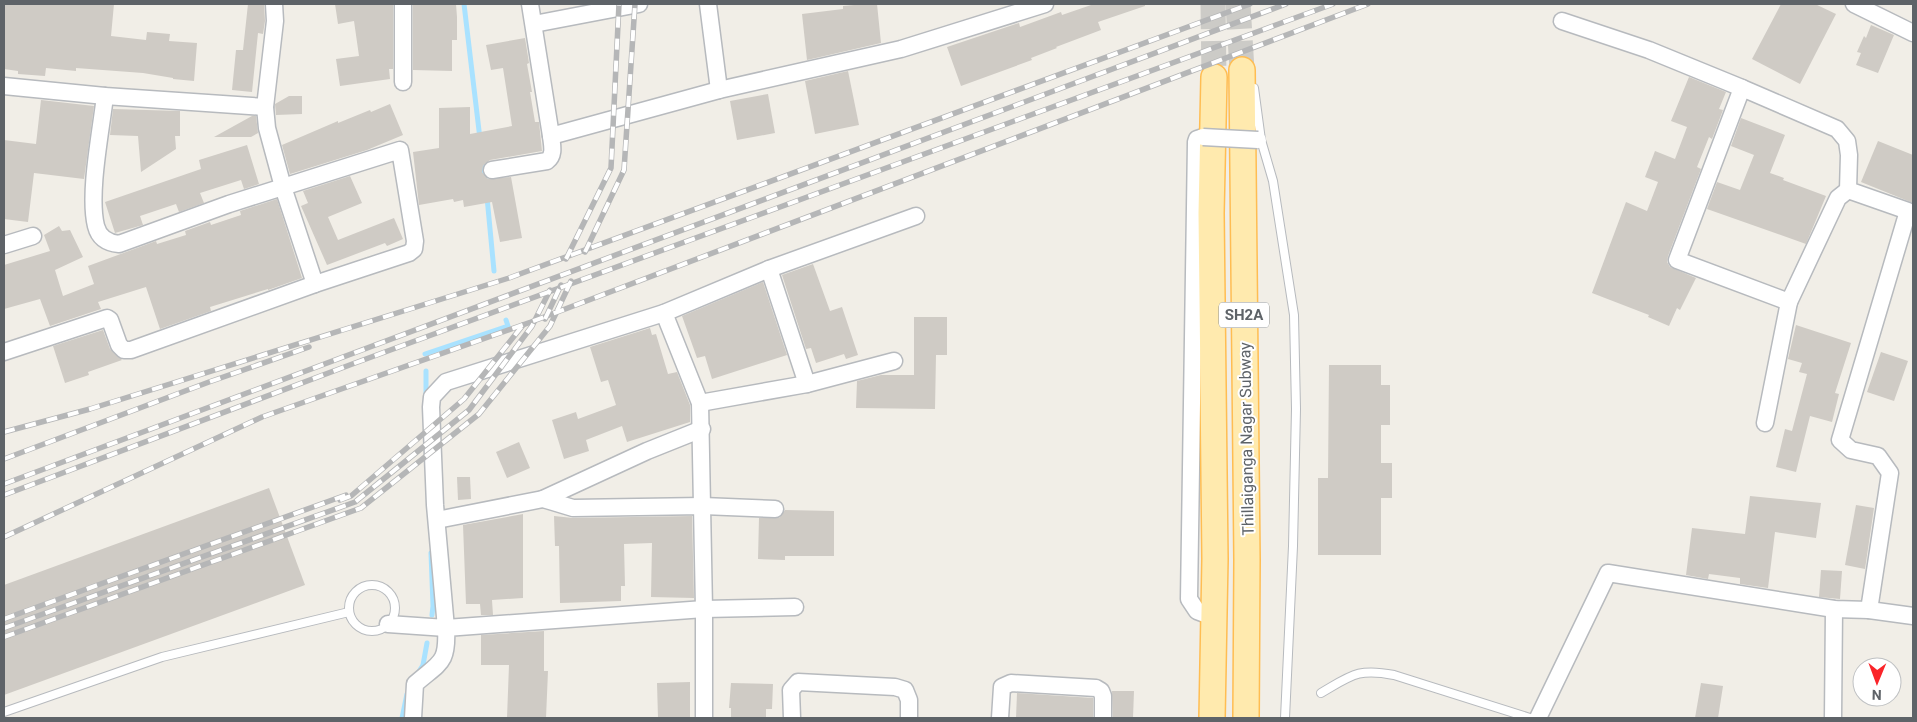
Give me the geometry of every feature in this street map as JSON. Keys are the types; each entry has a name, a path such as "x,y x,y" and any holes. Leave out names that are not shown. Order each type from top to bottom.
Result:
{"main road":[{"name":"Thillaiganga Nagar Subway","path":"1213,622 1215,559 1211,213 1214,77"},
{"name":"Thillaiganga Nagar Subway","path":"1246,628 1248,79"},
{"path":"1213,622 1246,628"},
{"name":"SH2A","path":"1212,718 1213,622"},
{"name":"SH2A","path":"1246,628 1246,718"}],"street":[{"path":"274,4 275,21 265,106 267,128 283,187 315,284"},
{"path":"403,4 403,82"},
{"path":"492,170 547,161 551,158 551,136 530,4"},
{"path":"534,24 639,4"},
{"path":"708,4 719,90"},
{"path":"551,136 719,90 900,49 1045,4"},
{"path":"1854,4 1913,33"},
{"path":"1562,21 1649,50 1742,88 1837,129 1847,141 1849,155 1848,190 1838,198 1789,302 1765,423"},
{"path":"4,86 105,96 265,106"},
{"path":"1742,88 1677,260 1789,302"},
{"path":"4,352 107,318 110,320 119,345 124,350 131,350 315,284 410,253 414,249 415,241 400,150 283,187 119,244 110,243 103,238 96,228 94,192 105,96"},
{"path":"1213,622 1197,611 1189,599 1196,142 1203,137 1259,140"},
{"path":"1848,190 1908,211 1840,440 1850,450 1878,456 1890,473 1869,610"},
{"path":"413,718 415,684 442,662 447,644 437,520 431,406 432,397 437,390 446,382 664,313 769,269 916,216"},
{"path":"4,245 33,236"},
{"path":"769,269 807,384"},
{"path":"664,313 700,403 703,506 704,718"},
{"path":"700,403 807,384 894,361"},
{"path":"437,520 543,499 702,429"},
{"path":"543,499 574,508 703,506 775,509"},
{"path":"1538,718 1608,573 1834,609 1869,610 1913,616"},
{"path":"388,624 446,628 704,609 794,607"},
{"path":"1833,718 1834,609"},
{"path":"792,718 791,690 798,682 896,687 905,690 909,700 909,718"},
{"path":"1000,718 1002,686 1011,683 1096,688 1101,691 1103,696 1104,718"}],"lane":[{"path":"1248,79 1259,140 1273,182 1294,315 1296,409 1293,546 1285,718"},
{"path":"375,586 388,592 392,598 394,612 388,624 375,630 362,629 352,619 349,612 349,605 356,592 361,588 375,586"},
{"path":"4,712 162,657 349,612"},
{"path":"1321,693 1349,676 1366,671 1378,672 1394,675 1530,718"}],"building":[{"path":"4,4 114,4 111,36 146,40 147,32 170,34 169,41 197,43 194,81 143,73 76,68 76,71 46,68 45,76 18,74 18,71 4,69"},
{"path":"248,4 264,4 265,21 263,34 258,33 252,92 232,90 236,50 243,50"},
{"path":"335,4 393,4 393,69 389,69 390,79 340,86 336,59 359,56 354,21 338,24"},
{"path":"413,4 456,4 457,40 452,40 452,71 413,70"},
{"path":"865,4 877,4 881,43 807,60 802,14"},
{"path":"1094,4 1145,4 1145,6 1098,22 1101,30 1056,47 1031,58 1032,60 961,86 947,47 1019,23 1020,27 1061,12 1062,15"},
{"path":"1781,4 1815,4 1836,14 1800,84 1752,59"},
{"path":"1871,25 1894,35 1878,73 1856,65 1861,53 1857,52 1864,36 1866,38"},
{"path":"525,38 532,92 530,92 535,122 539,122 542,151 490,160 483,166 482,172 488,179 511,177 522,238 500,242 492,202 464,207 463,200 454,202 453,199 419,205 413,152 439,148 439,108 470,107 470,134 512,126 503,68 491,70 486,45"},
{"path":"848,71 859,125 815,134 805,81"},
{"path":"1689,77 1726,92 1719,109 1723,110 1712,139 1709,137 1697,167 1701,169 1668,256 1667,262 1670,267 1696,278 1680,310 1677,308 1669,326 1648,317 1649,315 1592,293 1626,202 1647,211 1658,182 1645,177 1655,151 1675,159 1687,127 1671,121"},
{"path":"768,94 775,133 737,140 730,101"},
{"path":"289,96 302,96 302,114 276,115 275,104"},
{"path":"41,100 94,106 84,179 34,173 28,222 4,219 4,140 36,144"},
{"path":"390,104 403,135 367,150 290,174 282,145 338,121 338,123"},
{"path":"113,109 180,111 180,136 175,136 176,149 141,172 138,136 110,135"},
{"path":"252,116 256,116 258,133 251,137 214,137"},
{"path":"1741,118 1785,135 1770,173 1784,178 1783,180 1826,196 1806,244 1707,209 1717,182 1740,190 1754,155 1731,146"},
{"path":"1878,141 1913,155 1913,203 1861,182"},
{"path":"247,145 259,184 244,189 241,180 200,193 204,203 179,212 176,204 140,216 143,225 115,233 105,202 201,169 199,160"},
{"path":"350,176 362,203 328,217 338,240 394,218 403,239 387,246 385,243 327,265 301,206 308,203 303,191"},
{"path":"277,199 302,278 210,307 211,311 160,329 146,287 98,302 101,309 50,326 40,299 4,309 4,265 50,251 44,235 59,226 62,231 70,230 83,257 55,270 63,296 94,284 88,266 156,241 157,244 186,235 185,231 210,222 211,225 241,215 240,211"},
{"path":"813,264 830,311 842,307 858,355 846,359 844,354 816,363 811,348 806,349 782,275"},
{"path":"763,282 787,355 712,379 705,356 697,358 682,316"},
{"path":"914,317 947,317 947,355 936,355 935,409 856,408 857,381 881,375 914,375"},
{"path":"1796,325 1851,343 1835,393 1839,394 1832,422 1810,416 1796,472 1776,467 1785,429 1792,431 1807,374 1799,372 1802,363 1788,359"},
{"path":"650,328 652,335 656,334 668,374 677,372 690,405 690,422 627,442 622,426 586,440 589,451 564,459 552,420 576,412 578,419 616,405 608,380 601,382 590,347"},
{"path":"103,330 110,349 122,360 88,372 89,375 65,383 53,346"},
{"path":"1881,352 1908,361 1894,401 1867,392"},
{"path":"1329,365 1381,365 1381,385 1390,385 1390,425 1381,425 1381,463 1392,463 1392,498 1381,498 1381,555 1318,555 1318,478 1328,478"},
{"path":"519,442 530,468 507,478 496,452"},
{"path":"457,477 470,477 471,499 458,500"},
{"path":"269,488 305,585 4,695 4,585"},
{"path":"1750,496 1821,503 1816,538 1775,532 1768,588 1740,584 1740,578 1709,574 1708,579 1686,575 1692,528 1745,534"},
{"path":"1856,505 1874,508 1865,569 1845,565"},
{"path":"785,510 834,511 834,556 785,556 785,560 758,559 759,518 779,518"},
{"path":"523,514 523,598 492,600 493,615 481,615 480,604 466,604 463,525"},
{"path":"554,516 573,518 692,516 694,598 651,597 652,543 624,544 625,586 621,586 621,601 560,603 559,546 555,546"},
{"path":"1821,570 1842,571 1840,599 1819,597"},
{"path":"544,631 544,671 548,671 546,718 507,718 509,665 481,665 481,635"},
{"path":"690,682 690,718 658,718 657,683"},
{"path":"731,683 773,684 772,709 766,709 766,718 731,718 731,708 729,708"},
{"path":"1701,683 1723,686 1718,718 1695,718"},
{"path":"1112,691 1134,691 1133,718 1113,718"},
{"path":"1017,693 1093,698 1093,718 1016,718"}],"waterway":[{"path":"464,4 480,139"},
{"path":"483,160 485,181"},
{"path":"487,197 494,271"},
{"path":"425,354 508,326 506,320"},
{"path":"426,371 426,397"},
{"path":"431,553 432,615"},
{"path":"418,673 423,665 427,643"},
{"path":"402,718 407,694"}],"tunnel":[{"path":"1213,4 1214,77"},
{"path":"1238,4 1242,70"}],"railway":[{"path":"566,259 611,168 619,4"},
{"path":"585,252 624,170 635,4"},
{"path":"4,432 90,409 509,278 1250,4"},
{"path":"4,484 1286,4"},
{"path":"4,495 355,363 1333,4"},
{"path":"4,537 262,417 531,322 1368,4"},
{"path":"4,637 361,508 479,414 550,326 571,281"},
{"path":"545,319 561,285"},
{"path":"4,628 355,502 469,410 532,326 550,290"},
{"path":"340,500 351,496 464,399 523,325"},
{"path":"4,459 209,382 309,347"},
{"path":"4,619 346,495"}]}
